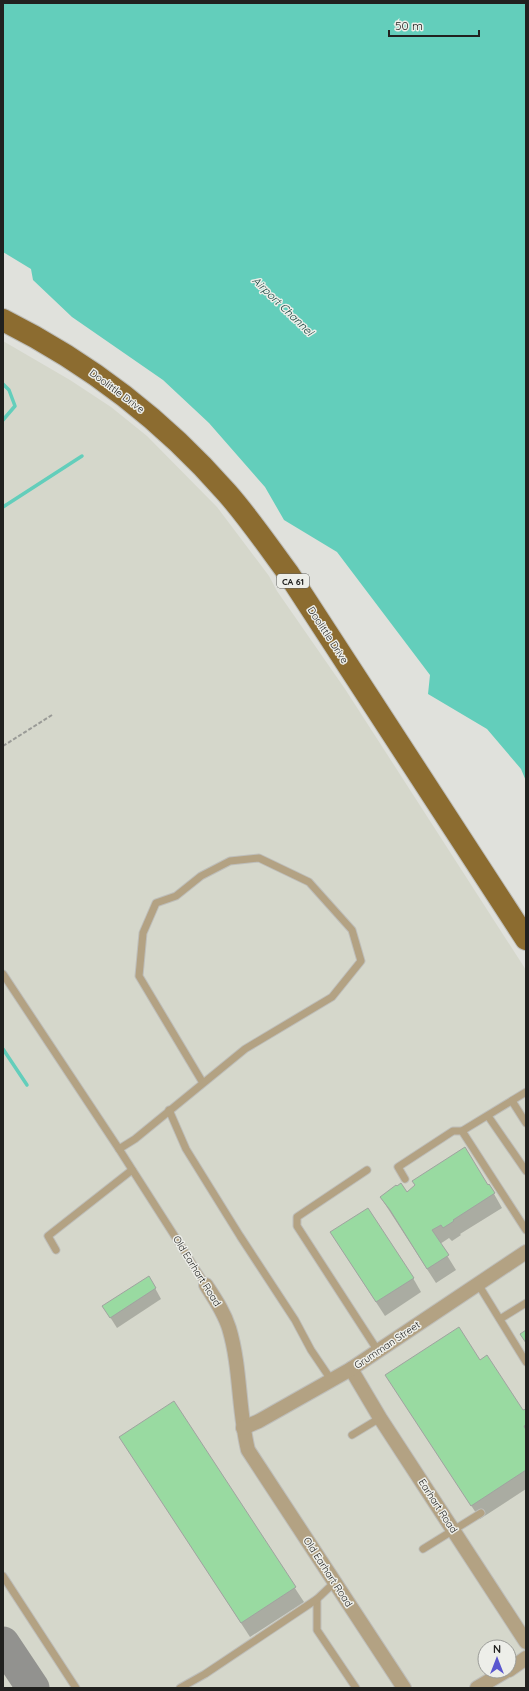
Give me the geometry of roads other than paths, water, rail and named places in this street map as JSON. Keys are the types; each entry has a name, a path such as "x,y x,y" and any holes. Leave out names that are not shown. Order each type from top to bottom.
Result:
{"main road":[{"name":"Doolittle Drive","path":"3,320 34,335 82,365 121,393 160,424 195,458 228,494 258,531 288,573 526,939"}],"street":[{"name":"Grumman Street","path":"243,1428 259,1421 351,1370 526,1252"},
{"name":"Old Earhart Road","path":"206,1285 220,1307 229,1328 237,1368 243,1428 248,1450 404,1688"},
{"name":"Earhart Road","path":"351,1370 380,1418 526,1642"},
{"path":"517,1664 526,1658"},
{"path":"477,1688 492,1679"}],"lane":[{"path":"119,1149 135,1139 246,1049 332,997 361,962 352,930 309,882 259,858 230,861 201,876 176,896 156,903 144,933 139,976 203,1083"},
{"name":"Old Earhart Road","path":"3,974 119,1149 206,1285"},
{"path":"406,1179 398,1167 453,1131 462,1131 526,1092"},
{"path":"512,1101 526,1123"},
{"path":"169,1110 186,1149 240,1236 295,1320 311,1350 332,1381"},
{"path":"488,1116 526,1171"},
{"path":"462,1131 526,1230"},
{"path":"56,1250 48,1236 132,1170"},
{"path":"367,1170 297,1217 297,1226 378,1351"},
{"path":"478,1284 526,1362"},
{"path":"500,1319 526,1303"},
{"path":"352,1436 380,1418"},
{"path":"423,1550 480,1513"},
{"path":"3,1576 76,1688"},
{"path":"180,1688 204,1674 316,1599 335,1582"},
{"path":"316,1599 317,1630 356,1688"}],"water":[{"name":"Airport Channel","path":"3,3 526,3 526,781 521,769 487,729 428,694 430,675 337,552 284,520 265,487 209,423 163,380 72,317 33,280 31,269 3,252"}],"waterway":[{"path":"3,384 9,390 15,406 3,420"},
{"path":"3,507 82,456"},
{"path":"3,1049 27,1085"}]}
